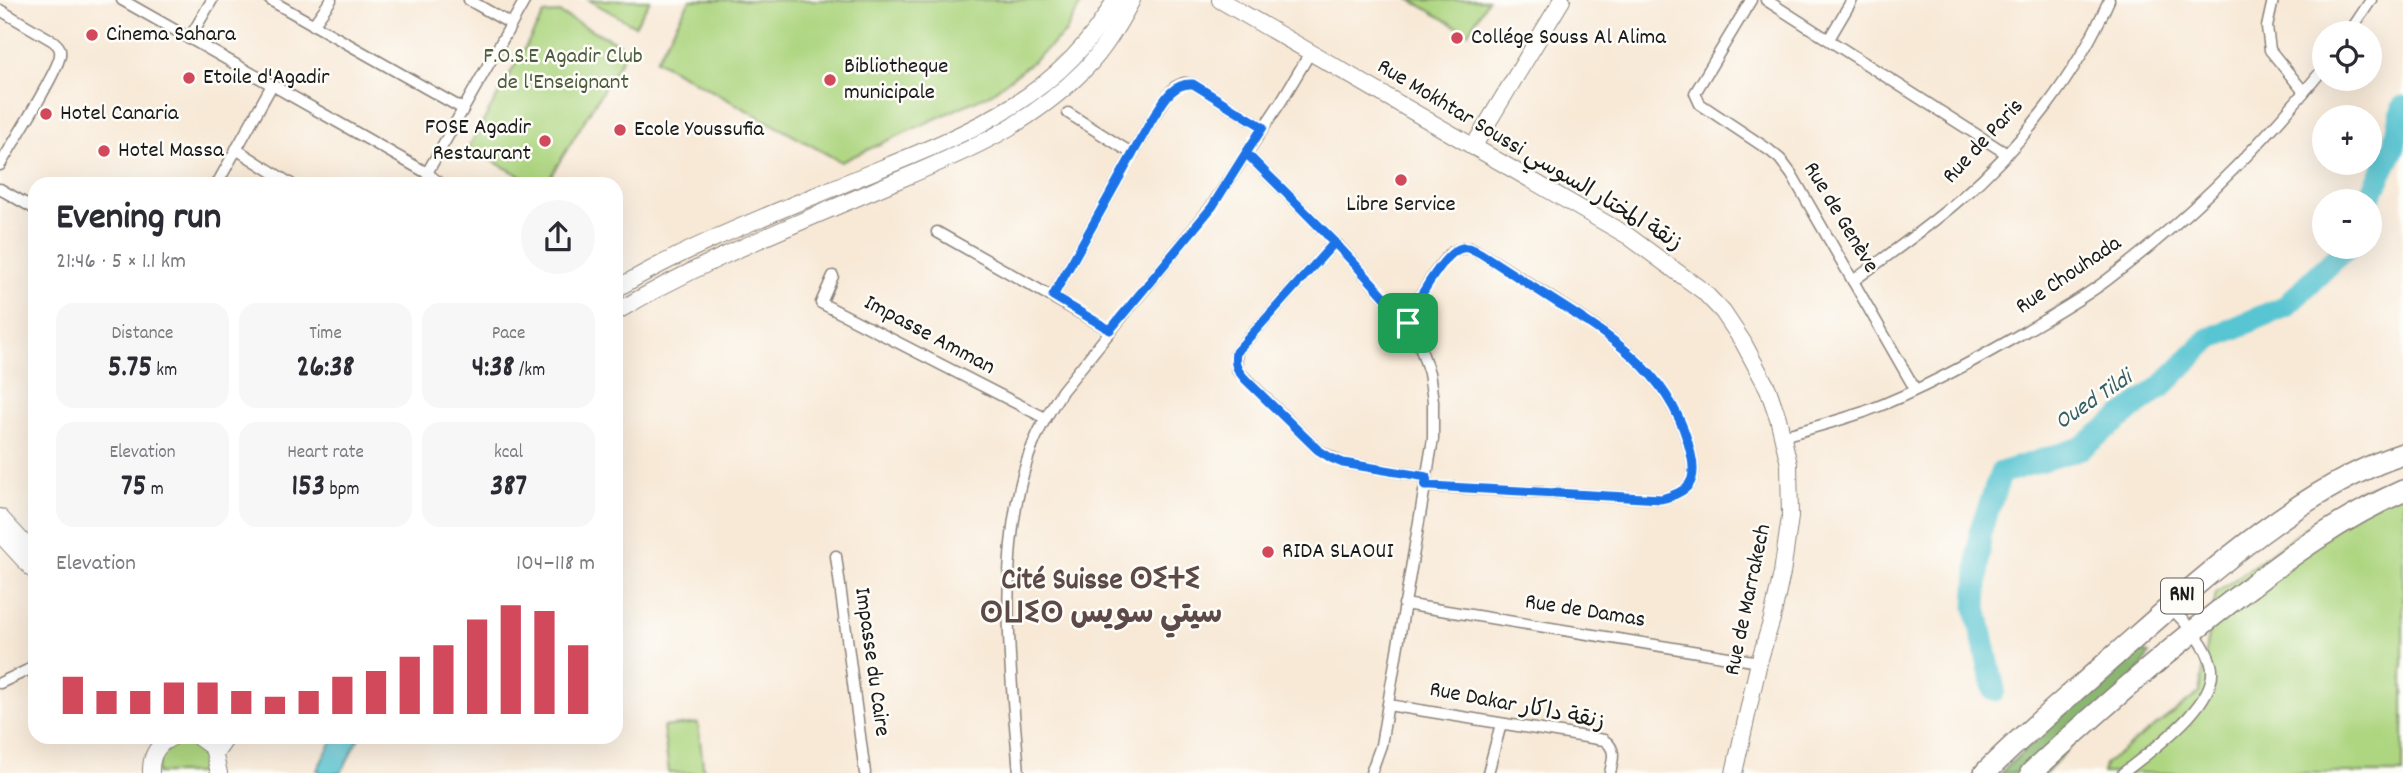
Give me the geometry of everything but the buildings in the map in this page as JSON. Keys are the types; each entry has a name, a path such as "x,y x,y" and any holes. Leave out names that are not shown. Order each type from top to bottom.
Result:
{"highway":[{"name":"RN1","path":"1985,773 2170,607 2246,545 2329,488 2385,459 2403,454"},
{"name":"RN1","path":"2031,773 2088,720 2193,632 2316,538 2403,491"}],"street":[{"path":"122,0 432,177"},
{"path":"189,39 212,0"},
{"path":"270,0 463,109"},
{"path":"313,24 331,0"},
{"path":"468,0 511,24"},
{"path":"427,173 525,0"},
{"path":"623,285 691,248 1000,115 1031,95 1073,58 1094,34 1115,0"},
{"path":"623,309 661,285 732,252 947,160 1009,130 1041,108 1086,68 1120,22 1132,0"},
{"name":"Rue Mokhtar Soussi زنقة المختار السوسي","path":"1220,0 1628,236 1703,291 1723,312 1756,362 1768,389 1782,436"},
{"path":"1473,147 1562,0"},
{"name":"Rue de Genève","path":"1751,0 1695,93 1696,98 1700,104 1780,159 1915,389"},
{"path":"1766,0 2007,154"},
{"path":"1829,38 1852,0"},
{"name":"Rue de Paris","path":"1853,281 1960,200 2007,154 2060,88 2109,0"},
{"path":"2273,0 2267,27 2270,50 2304,92"},
{"path":"2357,21 2371,0"},
{"path":"0,10 53,41 58,46 60,55 51,76 0,165"},
{"path":"1018,773 1010,633 1009,559 1019,493 1028,457 1045,418 1062,391 1212,207 1310,53"},
{"name":"Rue Chouhada","path":"1782,436 1865,411 1959,369 2105,281 2160,238 2215,188 2284,117 2312,82"},
{"path":"1053,296 1133,154 1175,87 1184,83 1202,88 1263,127"},
{"path":"221,177 272,85"},
{"path":"1068,113 1133,154"},
{"path":"236,149 280,177"},
{"path":"1246,153 1335,242 1408,323 1420,346 1429,373 1433,401 1433,439 1381,745 1371,773"},
{"path":"1,191 28,205"},
{"path":"937,232 1110,330"},
{"path":"1335,242 1236,352 1235,360 1237,370 1318,450 1343,463 1426,481 1661,499 1678,495 1688,489 1693,475 1693,461 1681,420 1655,378 1637,359 1584,319 1471,248 1462,248 1452,253 1442,264 1408,323"},
{"name":"Impasse Amman","path":"833,275 821,303 1045,418"},
{"name":"Rue de Marrakech","path":"1734,773 1788,545 1789,464 1782,436"},
{"path":"0,517 28,547"},
{"path":"0,534 28,564"},
{"name":"Impasse du Caire","path":"836,556 865,773"},
{"name":"Rue de Damas","path":"1405,604 1759,662"},
{"path":"2123,773 2183,722 2199,705 2211,684 2212,666 2204,645 2170,607"},
{"path":"0,683 28,669"},
{"name":"Rue Dakar زنقة داكار","path":"1388,705 1604,740 1611,745 1614,755 1610,773"},
{"path":"1488,773 1501,724"},
{"path":"151,744 151,773"},
{"path":"208,744 213,748 219,773"},
{"path":"215,754 222,744"}],"green space":[{"path":"589,0 650,0 635,26"},
{"path":"690,0 1083,0 1065,33 992,93 841,162 656,60"},
{"path":"1411,0 1488,0 1468,33"},
{"name":"F.O.S.E Agadir Club de l'Enseignant","path":"559,13 621,45 623,57 550,177 523,177 468,148 544,14"},
{"path":"2403,476 2403,773 2103,773 2105,764 2199,693 2216,593 2356,492"},
{"path":"2136,650 2149,654 2142,667 2046,773 2000,773"},
{"path":"698,723 704,773 669,773 663,727"},
{"path":"175,744 196,744 207,754 211,773 157,773 160,755"}],"water":[{"path":"330,744 356,744 341,773 322,773 317,770"}],"waterway":[{"name":"Oued Tildi","path":"2374,189 2394,147 2403,107"},
{"name":"Oued Tildi","path":"1994,690 1976,607 1980,532 2001,473 2081,448 2161,387 2209,339 2286,306 2335,259"}],"place":[{"name":"Cinema Sahara","path":"92,35"},
{"name":"Collége Souss Al Alima","path":"1457,38"},
{"name":"Etoile d'Agadir","path":"189,78"},
{"name":"Bibliotheque municipale","path":"830,80"},
{"name":"Hotel Canaria","path":"46,114"},
{"name":"Ecole Youssufia","path":"620,130"},
{"name":"FOSE Agadir Restaurant","path":"545,141"},
{"name":"Hotel Massa","path":"104,151"},
{"name":"Libre Service","path":"1401,180"},
{"name":"RIDA SLAOUI","path":"1268,552"}],"district":[{"name":"Cité Suisse ⵙⵉⵜⵉ ⵙⵡⵉⵙ سيتي سويس","path":"1101,599"}],"route":[{"path":"1408,323 1335,242 1282,188 1246,153 1212,207 1110,330 1053,296 1168,95 1175,87 1184,83 1193,84 1263,127 1246,153 1335,242 1236,352 1235,360 1237,370 1245,379 1318,450 1343,463 1427,477 1425,486 1661,499 1678,495 1688,489 1693,475 1688,442 1681,420 1655,378 1614,340 1480,253 1471,248 1462,248 1452,253 1442,264 1408,323"}]}
